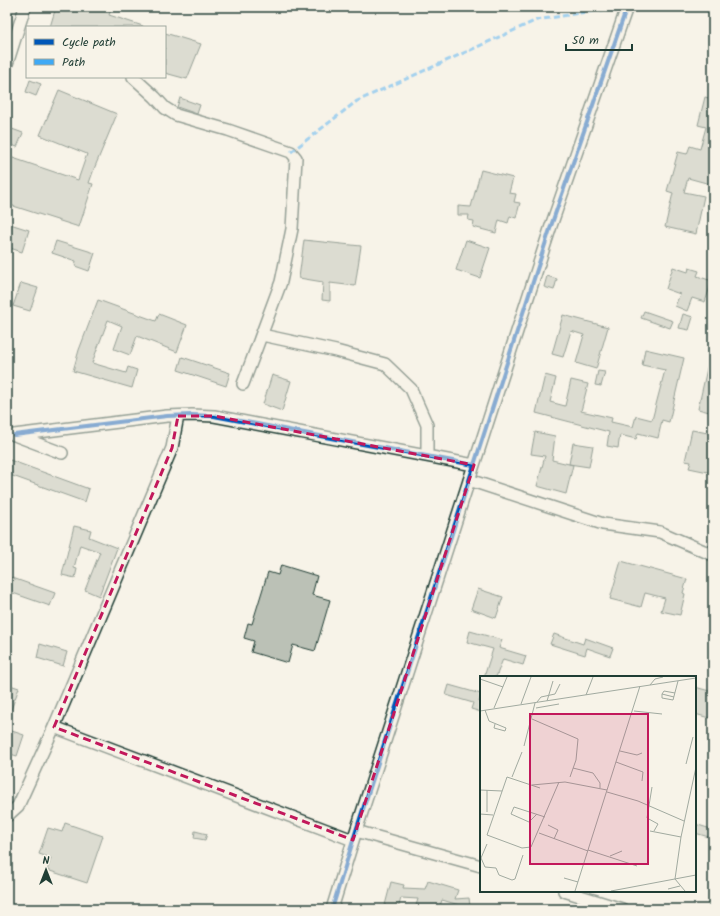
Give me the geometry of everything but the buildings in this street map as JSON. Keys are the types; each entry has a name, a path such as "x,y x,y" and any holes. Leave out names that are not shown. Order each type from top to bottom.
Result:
{"street":[{"path":"7,64 22,35 25,7"},
{"path":"332,909 354,836 551,226 627,7"},
{"path":"134,78 155,97 164,108 176,115 228,130 291,152 296,158 292,229 281,282 243,384"},
{"path":"262,335 336,351 385,364 411,390 424,418 427,425 427,456"},
{"path":"11,434 192,414 214,416 474,465"},
{"path":"7,816 18,806 54,727 172,448 178,416"},
{"path":"11,434 62,453"},
{"path":"469,480 603,524 660,532 713,556"},
{"path":"54,727 354,836 480,866"},
{"path":"567,892 622,909"}],"highlighted area":[{"path":"178,416 214,416 474,465 353,840 54,727 172,448"}],"marked path":[{"path":"291,152 357,101 537,20 599,10 629,9"}],"cycle path":[{"path":"332,909 551,226 627,7"},
{"path":"14,435 167,416 214,416 474,465"}]}
